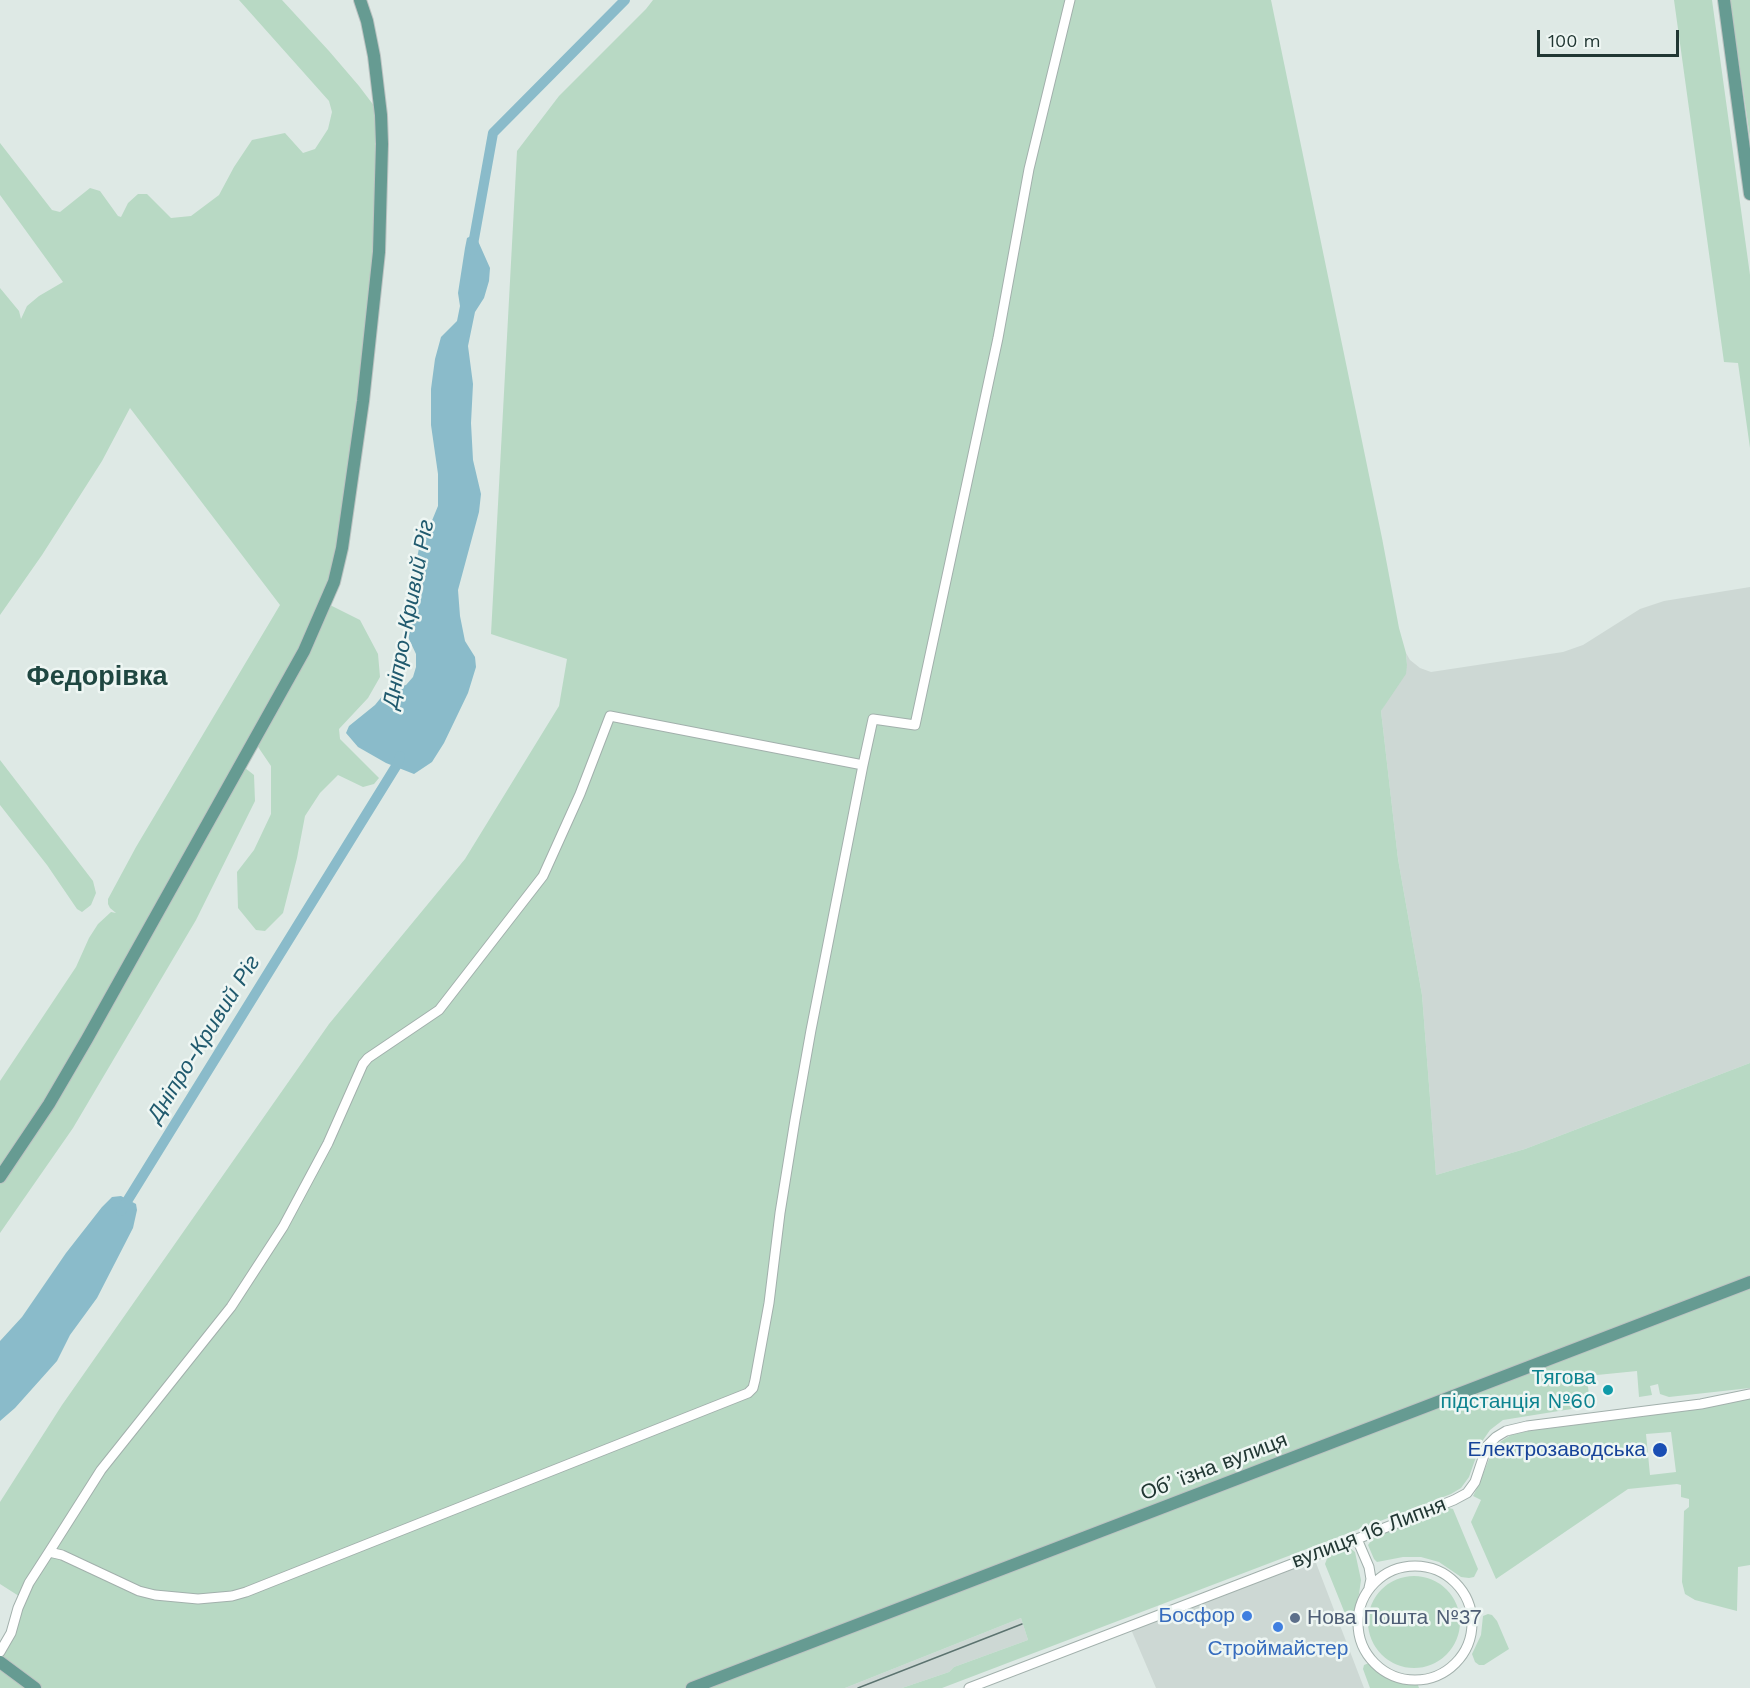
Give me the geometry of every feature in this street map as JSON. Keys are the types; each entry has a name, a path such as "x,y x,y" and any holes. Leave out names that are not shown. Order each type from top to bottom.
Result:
{"main road":[{"path":"0,1177 49,1104 87,1039 304,651 334,582 342,548 363,401 380,252 381,115 374,56 360,0"},
{"path":"1724,0 1750,194"},
{"name":"Обʼїзна вулиця","path":"692,1688 1750,1282"},
{"path":"0,1662 35,1688"}],"street":[{"path":"48,1552 62,1555 139,1591 155,1595 198,1599 232,1596 748,1393 753,1388 769,1303 795,1120 862,765 873,719 915,725 998,338 1029,169 1070,0"},
{"path":"0,1652 11,1633 29,1583 101,1470 231,1307 283,1227 328,1143 363,1064 368,1058 439,1010 543,876 580,794 610,716 862,765"},
{"name":"вулиця 16 Липня","path":"969,1688 1454,1500 1467,1493 1475,1482 1487,1446 1506,1431 1527,1426 1701,1404 1750,1394"},
{"path":"1358,1539 1370,1574 1370,1588"},
{"path":"1366,1559 1377,1569 1390,1572"},
{"path":"1412,1566 1436,1570 1455,1582 1465,1595 1472,1617 1471,1633 1462,1655 1452,1666 1432,1677 1415,1680 1391,1674 1377,1665 1366,1652 1358,1628 1359,1611 1370,1588 1382,1576 1412,1566"}],"shaded area":[{"path":"1750,587 1750,1063 1525,1149 1436,1175 1422,995 1398,859 1381,711 1407,665 1406,653 1410,660 1420,668 1431,672 1563,652 1583,645 1640,609 1664,601"},
{"name":"Босфор","path":"1313,1555 1364,1688 1156,1688 1130,1627"},
{"path":"1021,1618 1028,1640 954,1667 949,1672 902,1688 845,1688"}],"green space":[{"path":"239,0 282,0 329,51 381,115 382,144 363,401 326,603 360,620 378,654 380,677 368,698 339,729 340,739 379,778 374,784 363,787 338,775 320,793 305,816 283,913 265,931 256,930 238,908 237,872 254,850 271,814 271,766 254,741 240,764 254,775 255,801 196,920 73,1128 0,1233 0,1081 76,967 98,924 111,912 116,913 110,908 108,899 136,847 280,605 130,408 102,461 42,555 0,615 0,288 19,311 21,319 27,306 63,282 0,195 0,143 52,210 60,212 90,188 100,191 118,216 121,217 128,203 138,194 147,194 171,218 191,216 219,195 252,140 285,133 303,153 315,149 328,129 332,112 329,101"},
{"path":"653,0 1271,0 1406,653 1406,674 1381,711 1398,859 1422,995 1436,1175 1525,1149 1750,1063 1750,1388 1669,1397 1660,1394 1658,1384 1650,1386 1652,1395 1639,1397 1637,1371 1587,1376 1590,1406 1503,1420 1490,1430 1481,1443 1469,1477 1461,1488 1451,1494 942,1688 902,1688 1028,1640 1021,1618 845,1688 0,1688 0,1652 22,1598 0,1584 0,1502 62,1405 329,1024 465,859 559,706 567,659 491,634 517,151 559,96"},
{"path":"1674,0 1712,0 1750,275 1750,448 1738,363 1724,362"},
{"path":"1730,0 1750,0 1750,138"},
{"path":"0,760 93,881 96,893 91,905 82,912 77,909 47,865 0,805"},
{"path":"1750,1398 1750,1565 1738,1567 1737,1611 1695,1600 1685,1594 1682,1582 1684,1511 1689,1507 1689,1499 1681,1497 1681,1485 1677,1484 1628,1489 1496,1579 1471,1522 1481,1500 1473,1496 1493,1449 1500,1442 1511,1435 1528,1431 1699,1409","holes":["1671,1432 1676,1472 1650,1475 1646,1434"]},
{"path":"1445,1507 1453,1509 1478,1569 1474,1577 1461,1577 1439,1562 1421,1557 1403,1557 1377,1562 1374,1559 1368,1545 1375,1536"},
{"path":"1343,1548 1350,1548 1355,1552 1361,1580 1352,1618 1346,1616 1325,1564 1328,1556"},
{"path":"1414,1576 1432,1579 1447,1589 1457,1604 1460,1622 1457,1640 1447,1655 1432,1665 1414,1668 1396,1665 1381,1655 1371,1640 1368,1622 1371,1604 1381,1589 1396,1579"},
{"path":"1488,1614 1497,1621 1509,1649 1484,1665 1479,1665 1472,1654 1481,1635 1483,1616"},
{"path":"1369,1663 1389,1678 1418,1685 1419,1688 1370,1688 1363,1669 1364,1665"}],"water":[{"path":"471,236 478,241 490,268 489,281 484,298 475,312 468,346 473,384 471,423 473,460 481,494 479,512 458,590 465,641 475,657 476,667 468,693 444,743 432,762 414,774 386,763 358,747 346,733 349,726 375,705 388,689 406,685 413,677 416,667 416,654 405,625 411,615 409,599 420,543 438,506 438,474 431,425 431,389 441,337 457,321 460,306 458,293 465,248 467,238"},
{"path":"121,1196 136,1204 133,1228 97,1298 70,1335 57,1361 15,1408 0,1421 0,1341 22,1317 66,1253 102,1207 112,1197"}],"waterway":[{"name":"Дніпро-Кривий Ріг","path":"472,250 493,133 625,0"},
{"name":"Дніпро-Кривий Ріг","path":"121,1211 398,763 400,756"}],"tram line":[{"path":"858,1688 1022,1624"}],"place":[{"name":"Тягова підстанція №60","path":"1608,1390"},
{"name":"Електрозаводська","path":"1660,1450"},
{"name":"Босфор","path":"1247,1616"},
{"name":"Нова Пошта №37","path":"1295,1618"},
{"name":"Строймайстер","path":"1278,1627"}],"district":[{"name":"Федорівка","path":"97,677"}]}
